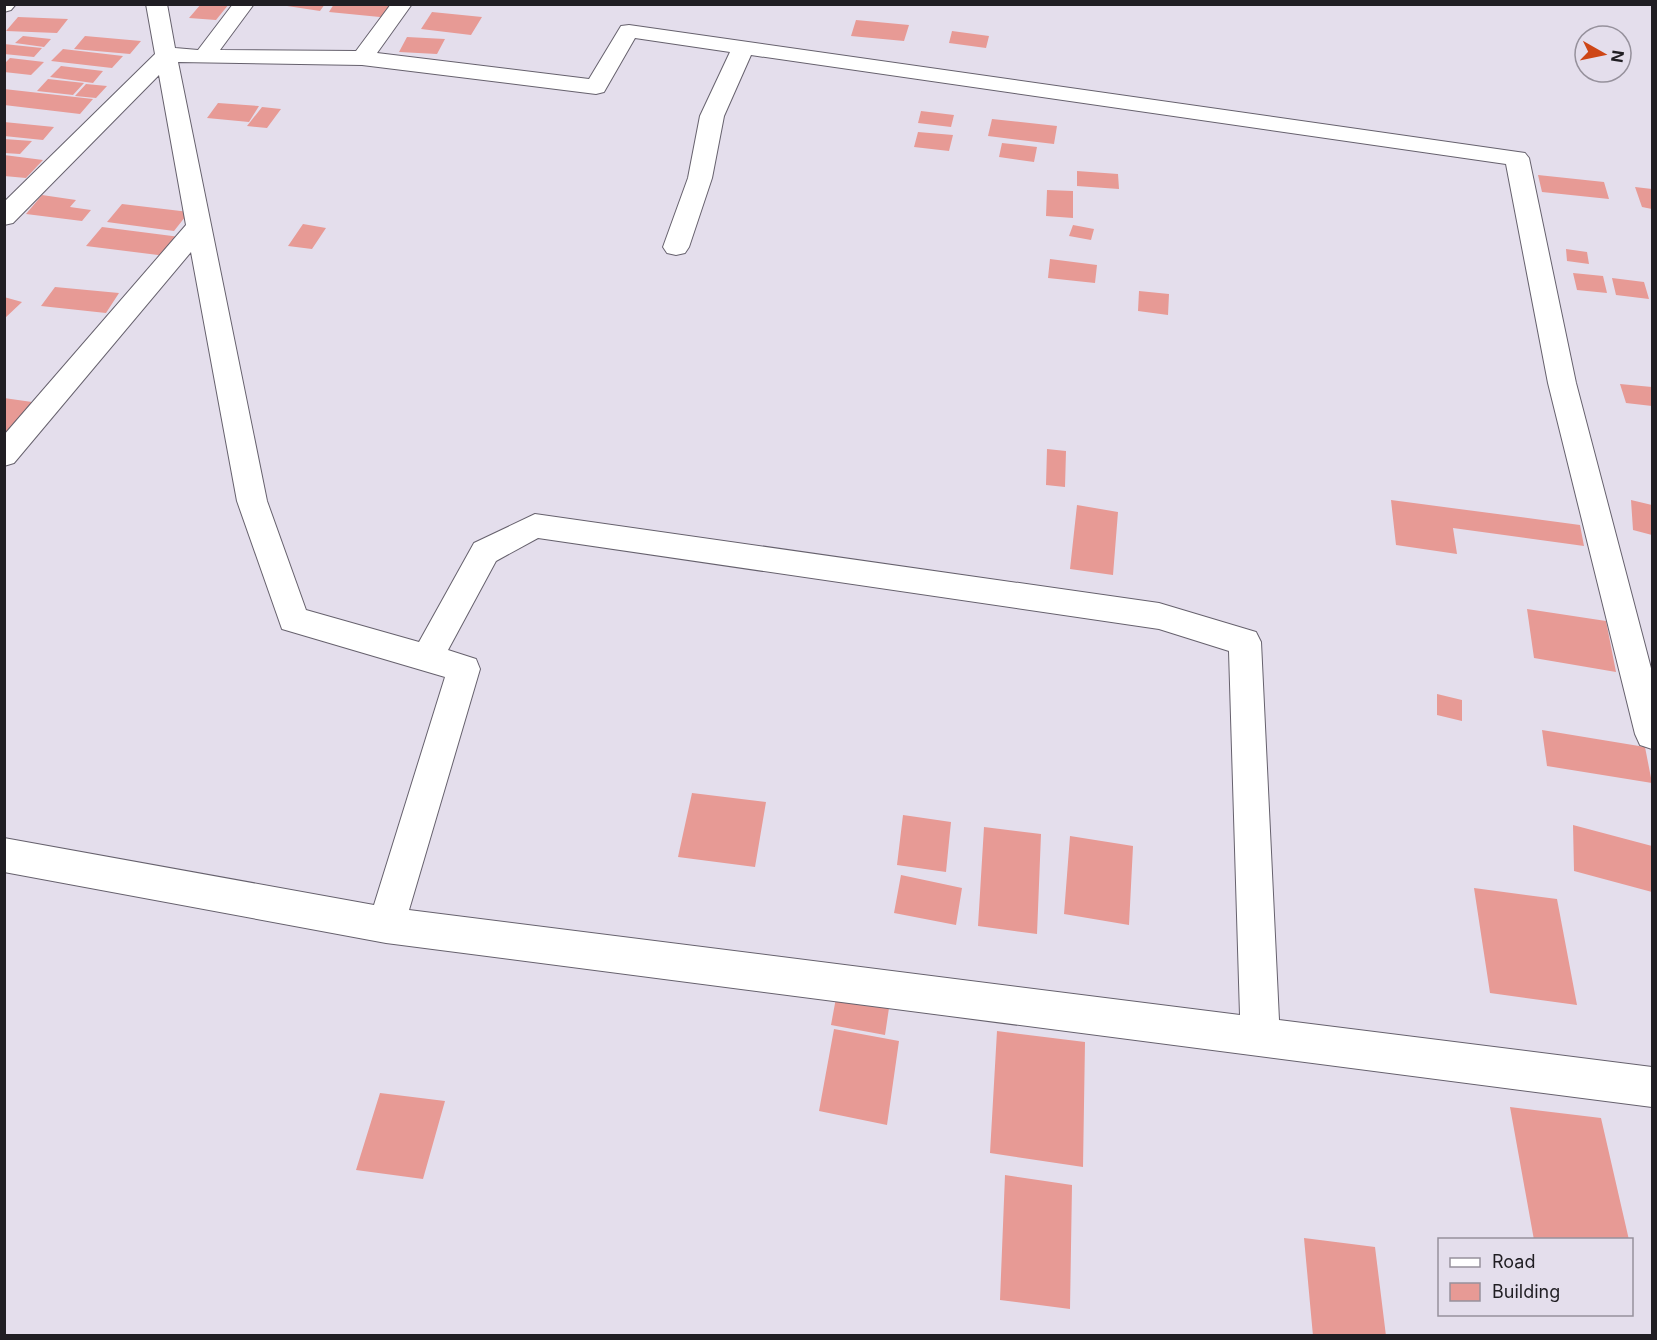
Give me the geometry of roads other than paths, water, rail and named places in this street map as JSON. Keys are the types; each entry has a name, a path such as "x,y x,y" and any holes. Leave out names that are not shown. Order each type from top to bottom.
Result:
{"street":[{"path":"156,4 252,501 292,620 464,669 386,926"},
{"path":"204,57 244,4"},
{"path":"362,58 402,4"},
{"path":"167,54 204,57 362,58 596,87 629,31 1517,158 1562,383 1653,734"},
{"path":"676,247 700,177 712,116 743,48"},
{"path":"4,218 167,54"},
{"path":"4,189 31,192"},
{"path":"4,455 200,225"},
{"path":"427,658 485,552 535,526 1159,616 1245,642 1260,1037"},
{"path":"9,864 386,926 1653,1087"}]}
